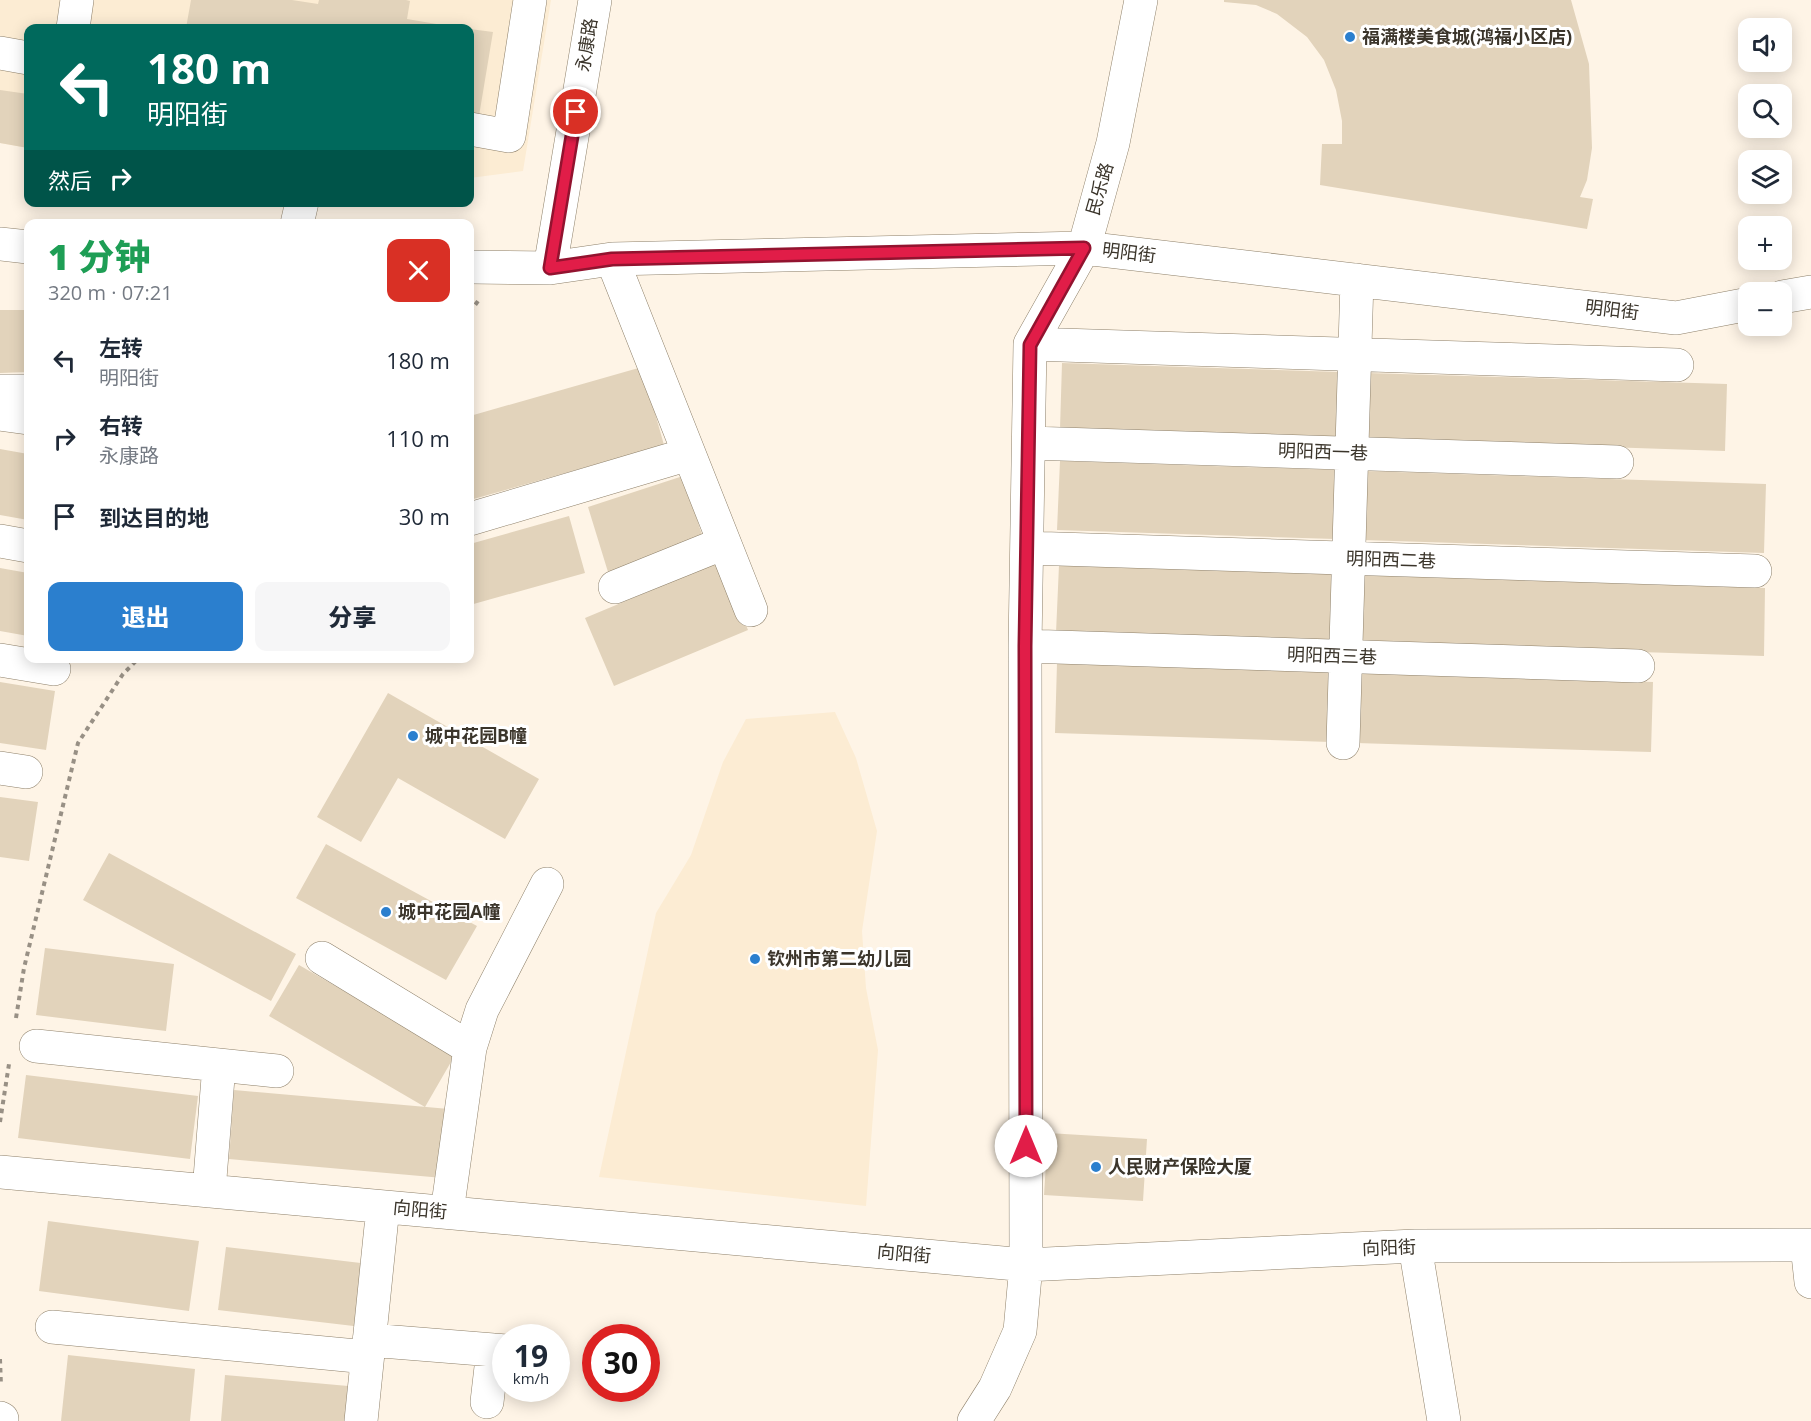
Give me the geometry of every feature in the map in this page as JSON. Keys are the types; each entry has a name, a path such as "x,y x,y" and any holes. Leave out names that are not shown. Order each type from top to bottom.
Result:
{"street":[{"path":"74,24 77,0"},
{"path":"474,130 509,136 530,0"},
{"name":"永康路","path":"550,268 595,0"},
{"name":"民乐路","path":"974,1421 994,1388 1020,1331 1026,1265 1025,646 1030,345 1084,248 1113,142 1141,0"},
{"path":"0,53 24,57"},
{"path":"0,244 24,247"},
{"name":"明阳街","path":"474,267 550,268 612,259 1084,248 1676,318 1738,306"},
{"path":"612,259 752,610"},
{"path":"1342,743 1358,280"},
{"path":"1792,295 1811,292"},
{"path":"1030,345 1677,365"},
{"path":"0,391 24,391"},
{"path":"0,414 24,417"},
{"name":"明阳西一巷","path":"1029,443 1617,462"},
{"path":"474,518 689,454"},
{"path":"0,541 24,545"},
{"path":"615,587 724,543"},
{"name":"明阳西二巷","path":"1027,548 1755,571"},
{"name":"明阳西三巷","path":"1025,646 1638,666"},
{"path":"0,660 54,669"},
{"path":"447,1212 470,1048 482,1010 547,884"},
{"path":"322,958 470,1048"},
{"path":"20,1045 277,1071"},
{"path":"209,1191 219,1065"},
{"name":"向阳街","path":"0,1172 1026,1265 1415,1246 1809,1245"},
{"path":"361,1421 383,1207"},
{"path":"1809,1245 1811,1282"},
{"path":"1415,1246 1444,1421"},
{"path":"52,1327 368,1349 492,1350"},
{"path":"487,1402 492,1382"},
{"path":"994,1388 1004,1421"}],"path":[{"path":"0,1122 20,1045 24,968 78,743 123,675 134,663"}],"shaded area":[{"path":"0,0 551,0 523,171 474,177 474,24 24,24 24,147 0,143"},
{"name":"钦州市第二幼儿园","path":"835,712 856,758 877,831 862,931 866,988 878,1050 866,1206 599,1177 656,913 691,855 723,762 746,719"}],"building":[{"path":"191,0 292,0 318,4 319,0 406,0 410,1 407,19 436,24 187,24"},
{"path":"1224,0 1571,0 1589,64 1592,148 1587,180 1580,197 1593,199 1587,229 1320,185 1322,144 1342,144 1342,121 1336,90 1324,60 1307,37 1277,14 1256,5 1224,2"},
{"path":"474,30 493,32 479,116 474,115"},
{"path":"0,90 24,93 24,147 0,143"},
{"path":"0,310 24,310 24,372 0,373"},
{"path":"1062,363 1340,372 1338,438 1060,429"},
{"path":"642,367 664,445 474,499 474,415"},
{"path":"1367,373 1727,384 1725,451 1365,439"},
{"path":"0,449 24,453 24,519 0,515"},
{"path":"1060,461 1337,470 1335,539 1057,530"},
{"path":"1365,471 1766,484 1764,553 1363,540"},
{"path":"683,476 704,541 608,572 588,507"},
{"path":"569,516 585,573 474,604 474,543"},
{"path":"719,562 748,630 614,686 585,618"},
{"path":"1059,565 1335,574 1333,642 1056,633"},
{"path":"0,568 24,572 24,635 0,631"},
{"path":"1361,575 1765,588 1764,656 1358,643"},
{"path":"1057,663 1332,671 1330,742 1055,733"},
{"path":"1358,672 1653,682 1651,752 1356,743"},
{"path":"0,682 55,691 46,750 0,743"},
{"name":"城中花园B幢","path":"388,693 539,779 505,839 398,778 361,842 317,817"},
{"path":"0,797 38,802 29,861 0,857"},
{"name":"城中花园A幢","path":"326,844 477,926 446,980 296,898"},
{"path":"109,853 296,954 271,1001 83,900"},
{"path":"45,948 174,964 166,1031 36,1015"},
{"path":"299,965 455,1055 425,1107 269,1016"},
{"path":"26,1075 198,1096 190,1159 18,1138"},
{"path":"234,1090 449,1109 443,1178 229,1159"},
{"name":"人民财产保险大厦","path":"1048,1133 1147,1139 1143,1201 1044,1195"},
{"path":"48,1221 199,1241 189,1311 39,1291"},
{"path":"226,1247 369,1264 362,1327 218,1310"},
{"path":"68,1355 195,1369 190,1421 61,1421"},
{"path":"225,1375 348,1386 345,1421 221,1421"}],"place":[{"name":"福满楼美食城(鸿福小区店)","path":"1350,37"},
{"name":"城中花园B幢","path":"413,736"},
{"name":"城中花园A幢","path":"386,912"},
{"name":"钦州市第二幼儿园","path":"755,959"},
{"name":"人民财产保险大厦","path":"1096,1167"}],"route":[{"path":"576,112 550,268 612,259 1084,248 1030,345 1025,646 1026,1146"}]}
